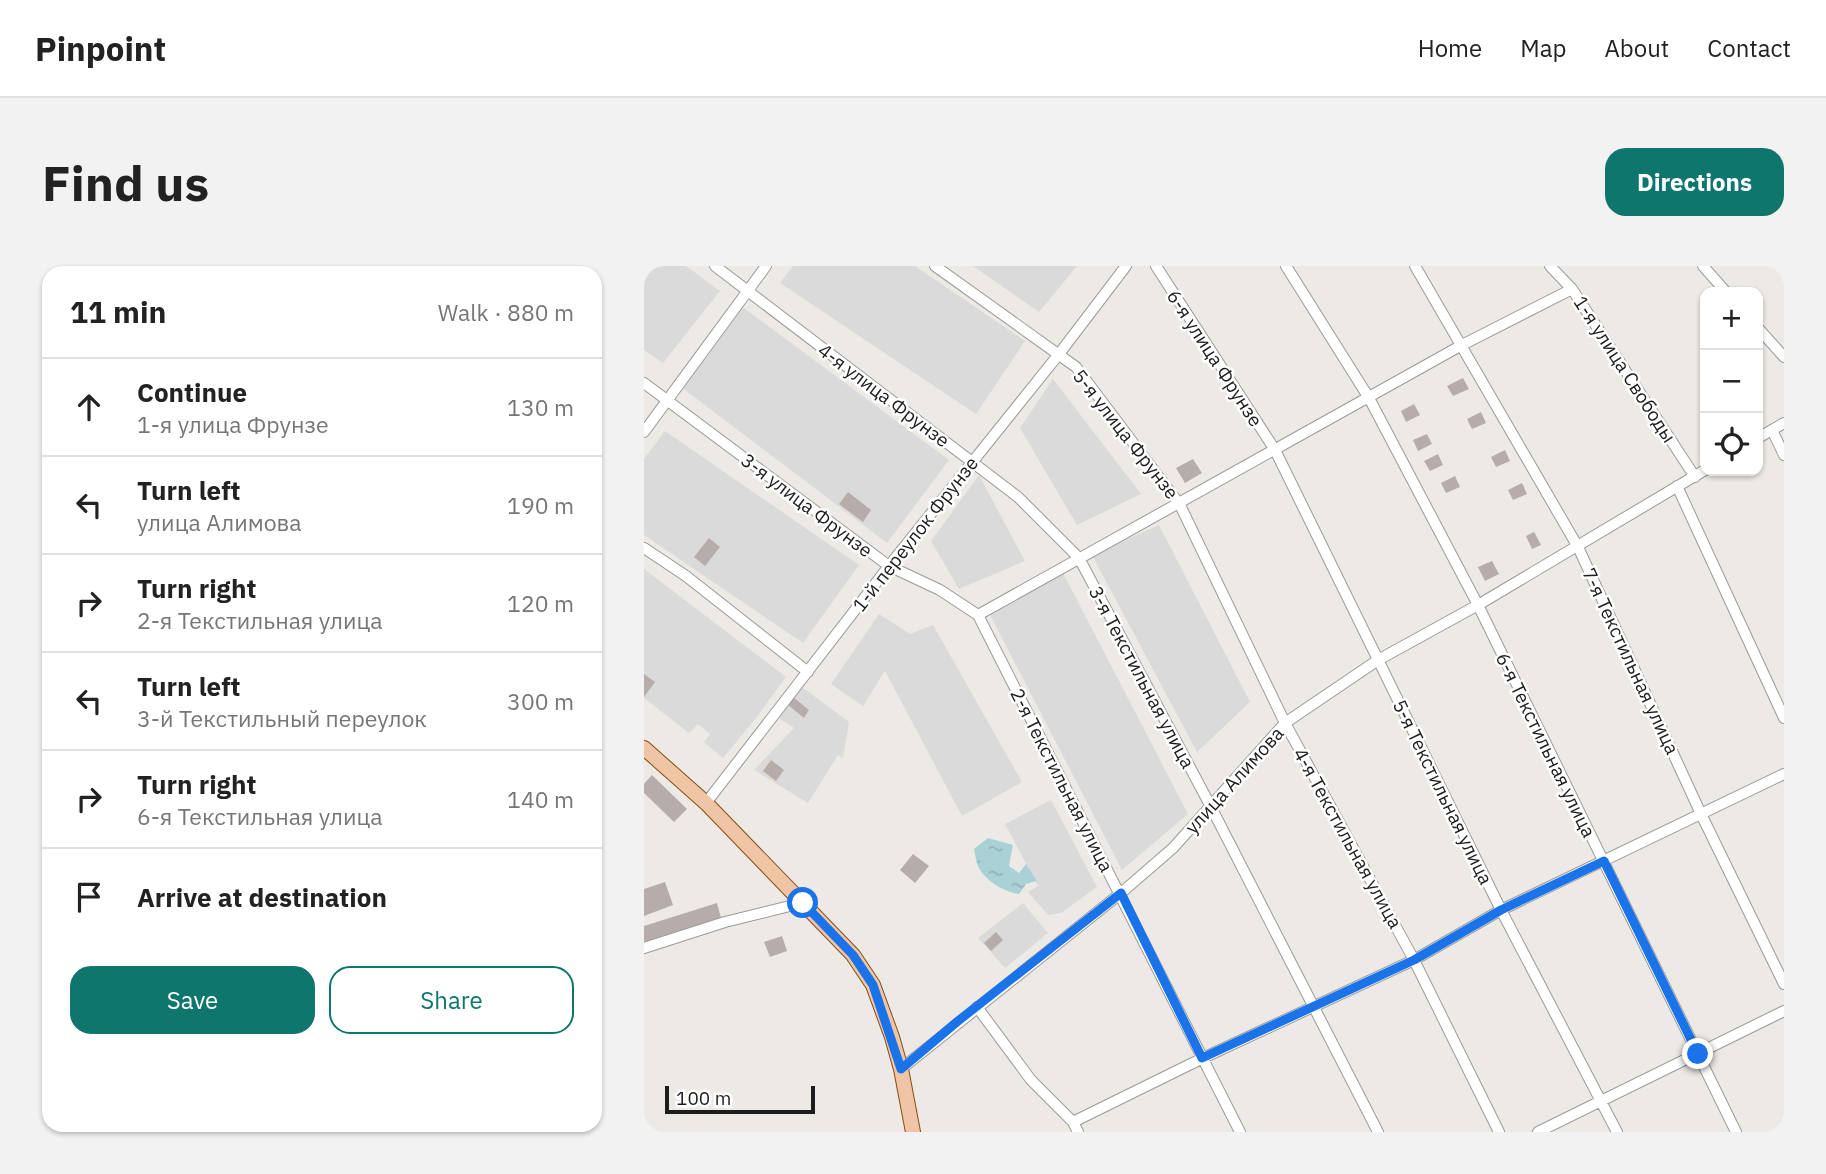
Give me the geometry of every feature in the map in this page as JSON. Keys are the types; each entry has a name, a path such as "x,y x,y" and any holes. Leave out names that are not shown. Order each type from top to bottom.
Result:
{"main road":[{"path":"644,748 706,803 853,955 873,985 901,1069 913,1132"}],"street":[{"name":"4-я улица Фрунзе","path":"715,266 1018,497 1079,558"},
{"path":"644,432 766,266"},
{"name":"5-я улица Фрунзе","path":"935,266 1076,367 1180,505"},
{"name":"1-й переулок Фрунзе","path":"706,803 1126,266"},
{"name":"6-я улица Фрунзе","path":"1156,266 1275,450"},
{"name":"6-я Текстильная улица","path":"1286,266 1369,398 1478,606 1736,1132"},
{"name":"7-я Текстильная улица","path":"1415,266 1578,547 1701,814 1784,984"},
{"name":"1-я улица Свободы","path":"1550,266 1572,289 1700,473"},
{"path":"1703,266 1722,287"},
{"path":"978,615 1180,505 1462,345 1572,289"},
{"path":"1763,334 1784,357"},
{"name":"3-я улица Фрунзе","path":"644,383 889,566 940,590 978,615"},
{"path":"1763,435 1784,423"},
{"path":"1772,430 1784,455"},
{"name":"5-я Текстильная улица","path":"1275,450 1501,910 1616,1132"},
{"name":"улица Алимова","path":"901,1069 1121,893 1173,848 1285,723 1378,660 1478,606 1700,473"},
{"path":"1678,486 1784,718"},
{"name":"4-я Текстильная улица","path":"1180,505 1285,723 1414,960 1499,1132"},
{"path":"644,548 686,576 808,672"},
{"name":"3-я Текстильная улица","path":"1079,558 1378,1132"},
{"name":"2-я Текстильная улица","path":"978,615 1240,1132"},
{"path":"977,1007 1031,1080 1076,1127 1202,1058 1414,960 1501,910 1784,774"},
{"path":"644,948 724,922 803,903"},
{"path":"1538,1132 1784,1011"}],"shaded area":[{"path":"644,266 686,266 720,291 663,363 644,350"},
{"path":"793,266 915,266 1025,341 976,414 780,283"},
{"path":"973,266 1077,266 1039,312"},
{"path":"741,306 949,460 887,543 681,387"},
{"path":"1053,379 1141,494 1077,525 1020,428"},
{"path":"665,431 859,565 803,643 644,535 644,459"},
{"path":"979,475 1025,561 959,589 931,541"},
{"path":"1159,525 1250,702 1197,752 1092,555"},
{"path":"644,569 786,677 723,758 704,742 710,734 698,724 689,733 644,698"},
{"path":"1062,571 1188,814 1122,870 987,609"},
{"path":"879,614 910,634 933,625 1022,782 962,816 885,671 863,706 831,684"},
{"path":"802,687 849,722 843,758 838,755 808,803 754,770 794,728 779,718"},
{"path":"1051,800 1097,887 1061,913 1048,915 1028,892 1038,886 1005,824"},
{"path":"1023,903 1048,933 1005,968 978,938"}],"water":[{"path":"988,838 1013,845 1009,866 1019,873 1026,864 1037,881 1026,884 1019,894 1001,888 990,880 978,866 974,849"}],"building":[{"path":"1463,378 1469,389 1453,396 1447,386"},
{"path":"1414,404 1420,415 1406,422 1401,411"},
{"path":"1481,412 1486,423 1472,429 1467,419"},
{"path":"1427,434 1432,444 1418,451 1413,440"},
{"path":"1505,450 1510,461 1496,467 1491,457"},
{"path":"1438,454 1443,465 1430,471 1424,461"},
{"path":"1193,459 1202,473 1185,483 1176,468"},
{"path":"1455,476 1460,487 1446,493 1441,483"},
{"path":"1522,483 1527,494 1513,500 1508,490"},
{"path":"848,492 871,510 863,522 839,504"},
{"path":"1534,532 1541,545 1532,549 1526,536"},
{"path":"709,538 720,547 705,566 694,557"},
{"path":"1492,561 1499,574 1485,581 1478,567"},
{"path":"644,674 655,682 644,697"},
{"path":"793,697 809,710 804,718 787,704"},
{"path":"771,760 784,770 776,781 763,771"},
{"path":"652,775 687,809 674,822 644,793 644,784"},
{"path":"913,854 929,866 915,883 900,870"},
{"path":"665,882 673,905 644,916 644,889"},
{"path":"717,903 721,918 644,942 644,926"},
{"path":"996,932 1003,940 991,951 984,943"},
{"path":"782,936 787,951 770,957 764,942"}],"route":[{"path":"803,903 853,955 873,985 901,1069 1121,893 1202,1058 1414,960 1501,910 1604,861 1698,1054"}]}
